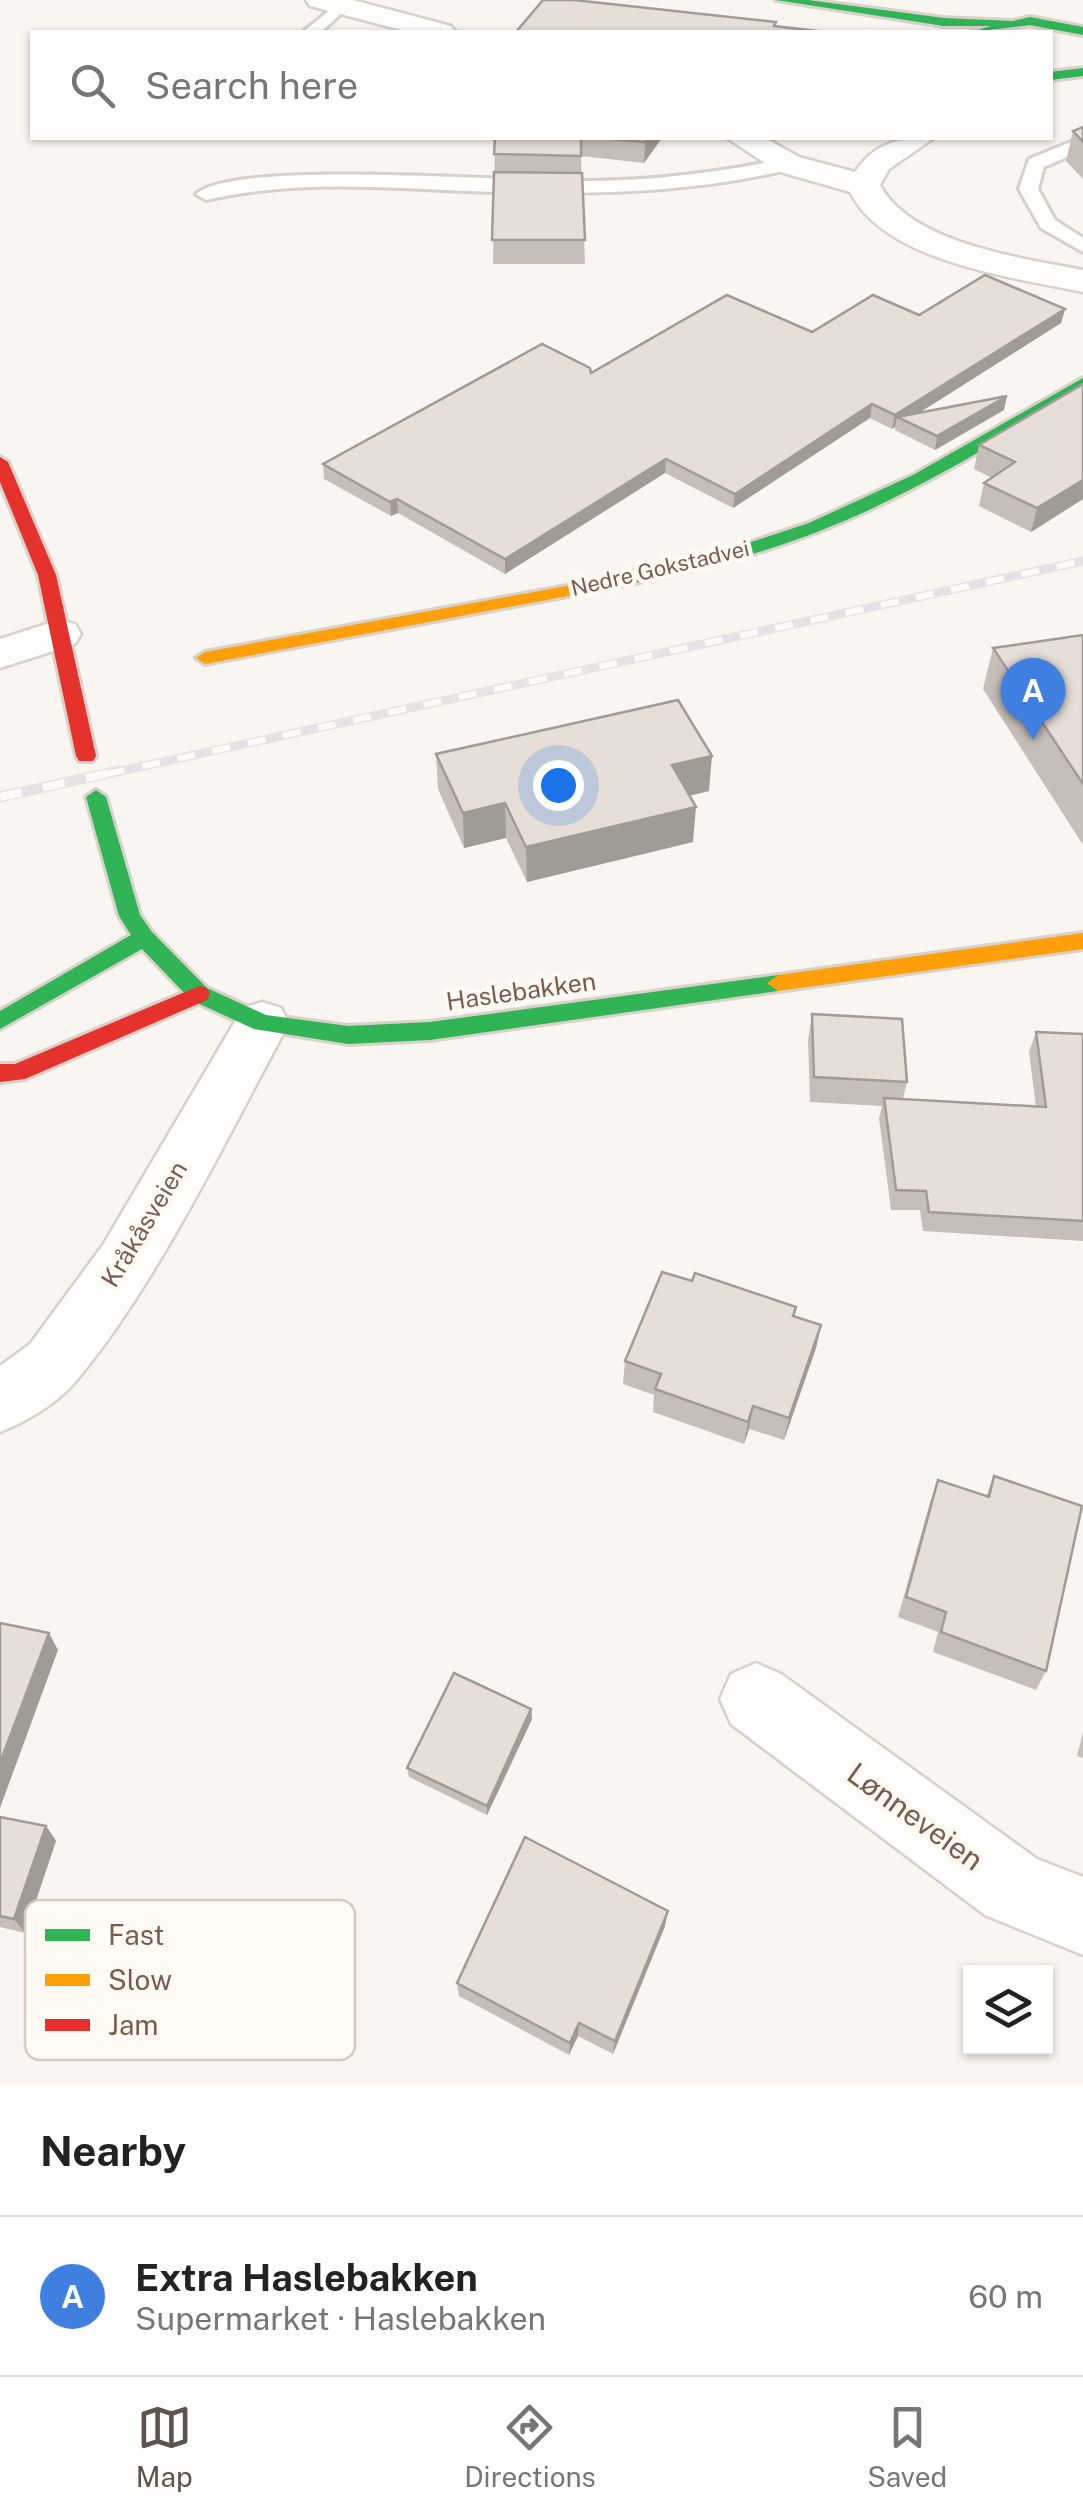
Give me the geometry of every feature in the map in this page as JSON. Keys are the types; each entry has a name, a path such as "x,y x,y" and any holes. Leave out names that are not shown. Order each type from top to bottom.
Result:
{"main road":[{"path":"772,0 894,30"},
{"path":"782,0 944,22 1047,22 1083,31"},
{"path":"983,30 1008,22"},
{"name":"Nedre Gokstadvei","path":"204,658 610,582 774,542 919,480 1083,383"},
{"path":"0,462 47,575 86,756"},
{"name":"Haslebakken","path":"96,797 130,916 144,938 199,994 262,1023 348,1035 430,1031 1083,941"},
{"path":"0,1021 144,938"},
{"path":"0,1073 17,1072 199,994"}],"street":[{"path":"330,3 433,30"},
{"path":"746,140 788,164 863,185"},
{"path":"863,185 877,163 915,140"},
{"path":"863,185 874,210 910,232 1038,272 1083,281"},
{"path":"0,654 59,634"},
{"name":"Kråkåsveien","path":"0,1403 52,1364 124,1263 262,1023"},
{"name":"Lønneveien","path":"756,1699 1012,1888 1083,1916"}],"lane":[{"path":"312,30 330,3"},
{"path":"1073,242 1052,230 1030,196 1029,172 1055,152 1083,143"},
{"path":"206,194 328,181 609,186 706,178 788,164"},
{"path":"1038,272 1043,258 1073,242"}],"building":[{"path":"543,0 574,0 776,22 774,26 809,30 518,30"},
{"path":"1083,127 1083,142 1073,131"},
{"path":"495,140 581,140 581,156 494,154"},
{"path":"494,172 582,173 585,240 492,240"},
{"path":"985,275 1065,309 895,415 872,404 735,494 666,459 505,559 397,499 390,502 323,464 542,344 590,368 591,373 727,295 812,332 873,295 919,315"},
{"path":"1083,384 1083,480 1037,508 984,483 1015,462 979,445"},
{"path":"1007,396 937,436 897,417"},
{"path":"1083,635 1083,784 993,648"},
{"path":"678,700 712,756 672,765 696,807 526,847 505,803 463,813 436,754"},
{"path":"812,1014 902,1019 907,1082 814,1077"},
{"path":"1036,1032 1083,1034 1083,1221 929,1212 926,1191 896,1190 884,1098 1046,1107"},
{"path":"662,1272 692,1281 695,1273 796,1307 793,1316 821,1325 789,1418 753,1406 748,1422 655,1389 661,1374 625,1361"},
{"path":"994,1476 1082,1506 1046,1671 941,1632 946,1612 906,1597 938,1480 989,1497"},
{"path":"0,1623 49,1633 0,1763"},
{"path":"454,1673 531,1709 487,1806 407,1768"},
{"path":"0,1817 46,1826 14,1919 0,1916"},
{"path":"525,1837 668,1911 615,2041 579,2023 570,2043 457,1983"}],"railway":[{"path":"107,774 1083,561"},
{"path":"0,797 118,771"}],"traffic: fast":[{"path":"782,0 944,22 1008,22"},
{"path":"987,30 1030,21 1083,31"},
{"path":"1053,76 1083,72"},
{"path":"594,586 733,554 815,527 919,479 1083,383"},
{"path":"96,797 130,916 144,938 199,994 262,1023 348,1035 430,1031 778,983"},
{"path":"0,1021 144,938"}],"traffic: slow":[{"path":"205,658 594,586"},
{"path":"778,983 1083,941"}],"traffic: jam":[{"path":"0,462 47,575 86,756"},
{"path":"0,1073 17,1073 199,994"}],"place":[{"name":"Extra Haslebakken","path":"1033,740"}]}
